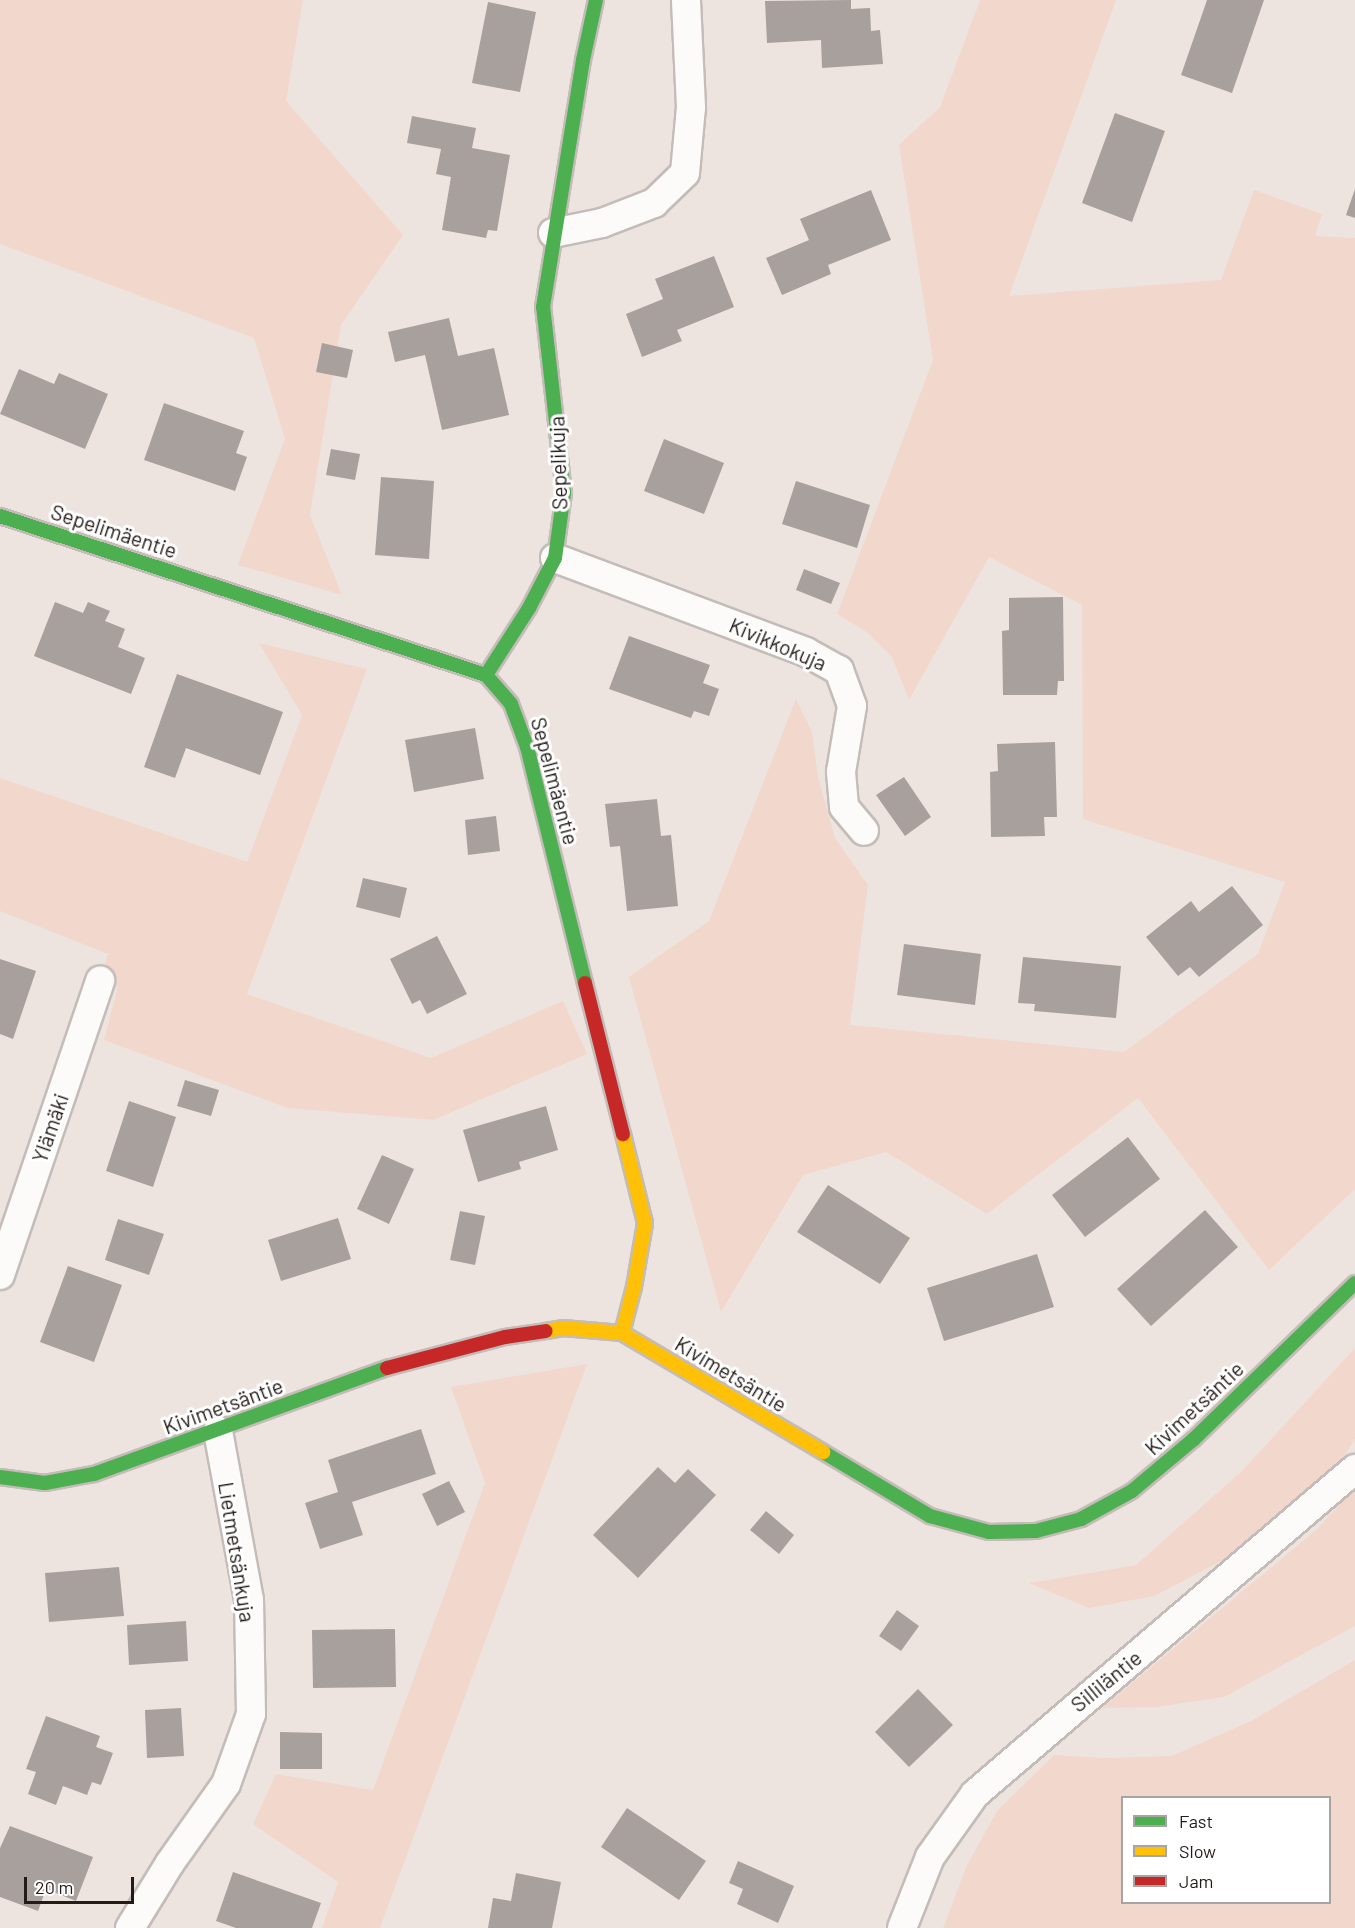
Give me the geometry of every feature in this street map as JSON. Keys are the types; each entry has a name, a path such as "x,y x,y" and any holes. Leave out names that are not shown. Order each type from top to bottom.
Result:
{"street":[{"name":"Sepelikuja","path":"486,675 529,608 555,558 564,493 543,307 553,233 596,0"},
{"path":"553,233 602,223 654,203 685,173 691,107 686,0"},
{"name":"Sepelimäentie","path":"0,516 486,675 511,704 527,747 645,1223 634,1287 622,1333"},
{"name":"Kivikkokuja","path":"555,558 807,652 839,670 852,706 841,772 844,807 864,831"},
{"name":"Ylämäki","path":"0,1275 100,981"},
{"name":"Kivimetsäntie","path":"0,1477 45,1483 94,1474 396,1365 505,1337 563,1328 622,1333 930,1516 989,1532 1036,1531 1082,1519 1132,1491 1194,1439 1355,1283"},
{"name":"Lietmetsänkuja","path":"130,1928 170,1863 226,1784 251,1714 249,1600 218,1431"},
{"name":"Silliläntie","path":"902,1928 930,1857 975,1794 1355,1469"}],"shaded area":[{"path":"0,0 303,0 286,101 403,235 341,325 310,515 342,595 238,565 285,439 254,338 0,244"},
{"path":"980,0 1116,0 1009,296 1221,280 1254,190 1322,214 1315,236 1355,238 1355,1189 1269,1270 1138,1098 987,1214 886,1152 803,1175 721,1312 629,977 709,921 796,699 812,732 818,777 835,838 868,885 850,1025 1124,1052 1258,954 1285,882 1083,819 1082,605 989,557 909,700 892,657 867,632 837,614 933,360 899,145 940,107"},
{"path":"259,643 367,669 247,994 431,1058 563,1001 587,1054 433,1120 288,1108 104,1040 118,987 100,981 108,954 0,911 0,778 247,862 302,715"},
{"path":"1355,1348 1355,1438 1335,1472 1229,1557 1154,1596 1089,1608 1029,1583 1136,1565 1242,1471"},
{"path":"587,1364 380,1928 322,1928 338,1882 253,1824 276,1774 373,1790 485,1483 451,1387"},
{"path":"1355,1488 1355,1626 1224,1697 1156,1707 1102,1708 1315,1531"},
{"path":"1355,1660 1355,1928 943,1928 967,1865 997,1811 1054,1755 1105,1758 1172,1756 1251,1721"}],"building":[{"path":"851,0 851,9 870,8 871,31 880,30 883,64 822,68 821,40 767,43 765,1"},
{"path":"1207,0 1264,0 1232,93 1181,75"},
{"path":"488,2 536,12 520,92 472,83"},
{"path":"1115,113 1165,131 1132,222 1082,203"},
{"path":"412,116 476,128 472,148 510,155 497,231 488,230 486,238 442,230 451,177 436,174 441,149 407,143"},
{"path":"1355,189 1355,218 1346,215"},
{"path":"871,190 891,240 828,265 831,274 782,295 766,258 809,240 800,219"},
{"path":"714,256 734,307 677,330 682,341 642,357 626,314 663,299 655,279"},
{"path":"449,318 458,356 494,348 509,415 442,430 425,355 395,362 388,332"},
{"path":"322,343 353,350 347,378 316,372"},
{"path":"19,369 54,384 59,373 108,394 85,449 0,414"},
{"path":"164,403 244,431 236,453 247,457 235,491 144,460"},
{"path":"664,439 724,463 704,514 644,491"},
{"path":"331,449 360,454 355,480 326,475"},
{"path":"381,477 434,481 429,559 375,555"},
{"path":"796,481 870,505 857,548 782,524"},
{"path":"804,569 840,583 831,604 796,590"},
{"path":"1063,597 1064,681 1058,681 1057,695 1003,695 1002,631 1009,630 1009,598"},
{"path":"55,602 83,613 88,602 110,611 105,621 125,629 118,647 145,658 131,694 34,656"},
{"path":"629,636 710,665 703,683 719,689 709,716 694,711 691,718 609,689"},
{"path":"177,674 283,712 260,775 186,748 175,778 144,767"},
{"path":"475,728 484,779 414,792 405,740"},
{"path":"1055,742 1057,817 1044,817 1045,836 991,837 990,772 998,771 997,744"},
{"path":"904,777 931,817 905,836 876,795"},
{"path":"657,799 661,836 671,835 678,906 627,911 620,846 610,847 605,804"},
{"path":"496,816 500,851 468,855 465,820"},
{"path":"363,878 407,888 400,918 356,907"},
{"path":"1232,886 1263,925 1199,977 1190,967 1178,976 1146,937 1191,901 1199,912"},
{"path":"437,936 467,994 427,1014 420,1000 412,1004 390,959"},
{"path":"904,944 981,954 975,1005 897,995"},
{"path":"1023,957 1121,966 1116,1018 1034,1011 1035,1004 1018,1003"},
{"path":"0,959 36,971 13,1039 0,1034"},
{"path":"185,1080 219,1090 211,1116 177,1106"},
{"path":"129,1101 176,1117 153,1187 106,1171"},
{"path":"546,1106 558,1150 519,1162 521,1169 478,1182 463,1130"},
{"path":"1128,1137 1160,1179 1085,1237 1052,1195"},
{"path":"382,1155 414,1169 389,1224 357,1209"},
{"path":"828,1185 910,1238 880,1284 797,1232"},
{"path":"1205,1210 1238,1247 1151,1326 1117,1289"},
{"path":"460,1211 485,1216 475,1265 450,1260"},
{"path":"338,1218 351,1259 281,1281 268,1240"},
{"path":"118,1219 164,1234 149,1275 105,1260"},
{"path":"1037,1254 1054,1307 944,1341 927,1288"},
{"path":"68,1266 122,1285 94,1362 40,1342"},
{"path":"421,1429 436,1474 352,1502 363,1535 320,1549 305,1503 338,1492 328,1460"},
{"path":"658,1467 675,1483 688,1469 716,1495 638,1578 593,1535"},
{"path":"449,1481 465,1512 437,1526 422,1494"},
{"path":"766,1511 794,1535 779,1554 750,1530"},
{"path":"119,1567 124,1616 49,1622 45,1573"},
{"path":"897,1610 919,1626 901,1651 879,1636"},
{"path":"186,1621 188,1661 129,1665 127,1625"},
{"path":"395,1629 396,1687 313,1688 312,1630"},
{"path":"918,1689 953,1725 909,1767 875,1732"},
{"path":"181,1708 184,1756 147,1758 145,1710"},
{"path":"46,1716 100,1736 96,1747 113,1753 101,1785 92,1782 87,1795 63,1786 56,1805 28,1794 36,1772 26,1769"},
{"path":"280,1732 322,1733 322,1769 280,1769"},
{"path":"627,1808 706,1861 679,1900 601,1847"},
{"path":"10,1826 93,1857 76,1901 46,1889 38,1911 0,1897 0,1848"},
{"path":"738,1861 794,1886 778,1923 737,1904 743,1889 729,1883"},
{"path":"233,1872 321,1903 312,1928 236,1928 216,1921"},
{"path":"516,1873 561,1882 552,1928 488,1928 493,1898 511,1901"}],"traffic: fast":[{"path":"486,675 529,608 555,558 564,493 543,307 583,60 596,0"},
{"path":"0,516 486,675 511,704 527,747 585,983"},
{"path":"823,1452 930,1516 989,1532 1036,1531 1081,1519 1132,1491 1194,1439 1355,1283"},
{"path":"0,1477 45,1483 94,1474 387,1368"}],"traffic: slow":[{"path":"622,1333 634,1287 645,1223 623,1134"},
{"path":"546,1331 563,1328 622,1333 823,1452"}],"traffic: jam":[{"path":"585,983 623,1134"},
{"path":"387,1368 505,1337 546,1331"}]}
